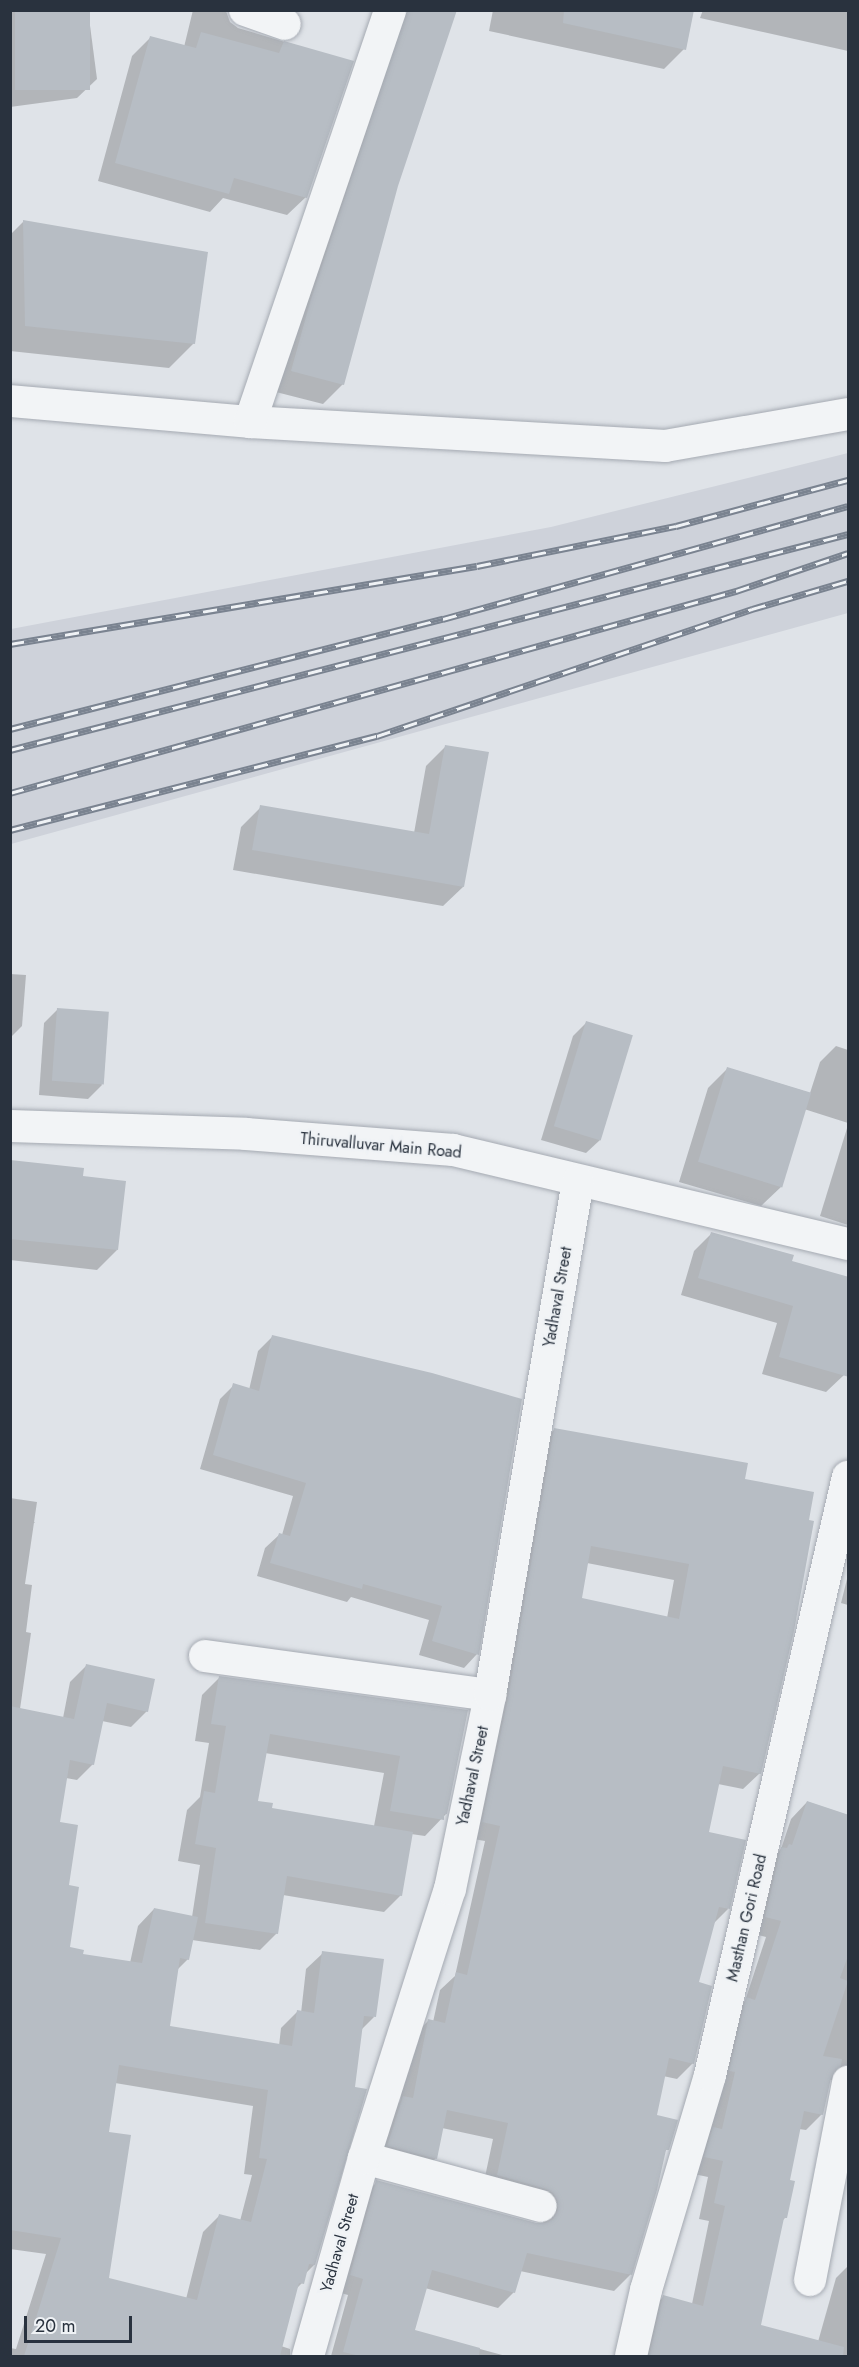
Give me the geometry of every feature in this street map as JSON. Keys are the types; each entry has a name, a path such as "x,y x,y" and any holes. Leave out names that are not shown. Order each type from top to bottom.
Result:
{"street":[{"path":"245,10 285,24"},
{"path":"250,422 390,10"},
{"path":"10,401 250,422 664,446 849,414"},
{"name":"Thiruvalluvar Main Road","path":"10,1126 246,1134 453,1150 849,1244"},
{"name":"Yadhaval Street","path":"308,2356 364,2158 450,1890 490,1695 578,1181"},
{"name":"Masthan Gori Road","path":"632,2356 646,2290 710,2075 837,1587 849,1477"},
{"path":"205,1656 490,1695"},
{"path":"810,2280 849,2082"},
{"path":"364,2158 542,2206"}],"shaded area":[{"path":"848,453 848,613 11,844 11,629 551,527"}],"building":[{"path":"15,10 90,10 90,90 15,90"},
{"path":"407,10 457,10 398,186 344,385 291,371 310,302"},
{"path":"564,10 694,10 686,50 563,23"},
{"path":"201,32 279,53 284,41 354,61 307,198 234,178 229,194 115,163 150,36 196,48"},
{"path":"23,220 208,252 195,344 25,326"},
{"path":"445,745 489,752 464,887 252,850 260,805 429,834"},
{"path":"57,1008 109,1012 104,1084 52,1081"},
{"path":"586,1021 633,1035 601,1141 554,1126"},
{"path":"727,1067 811,1093 782,1187 698,1162"},
{"path":"10,1160 84,1168 83,1176 126,1181 118,1250 10,1239"},
{"path":"711,1232 794,1255 792,1261 849,1277 849,1377 779,1357 793,1306 698,1278"},
{"path":"272,1335 432,1373 522,1399 479,1655 432,1641 442,1606 363,1584 362,1589 270,1563 279,1533 290,1536 306,1483 213,1455 233,1383 259,1391"},
{"path":"554,1428 748,1463 745,1479 814,1492 809,1520 814,1521 794,1631 761,1774 723,1766 709,1832 746,1840 730,1909 719,1907 699,1982 712,1986 694,2064 669,2058 657,2115 678,2120 669,2150 666,2150 657,2190 632,2275 527,2253 515,2293 432,2270 415,2330 480,2348 479,2356 360,2356 343,2352 363,2279 350,2275 376,2180 536,2223 545,2223 553,2219 558,2210 558,2201 553,2193 497,2175 508,2123 447,2110 437,2159 387,2146 403,2096 413,2098 428,2019 445,2023 456,1972 467,1975 500,1826 482,1822 508,1698","holes":["591,1546 689,1564 679,1619 582,1598"]},
{"path":"86,1664 155,1679 148,1712 107,1703 94,1765 70,1760 60,1822 78,1825 69,1885 79,1887 70,1947 84,1950 83,1954 142,1963 154,1908 198,1917 189,1960 180,1958 170,2026 292,2046 297,2010 314,2013 322,1951 384,1959 376,2017 364,2016 355,2087 367,2089 315,2265 309,2264 304,2284 299,2283 280,2356 24,2356 61,2238 10,2230 10,1706 74,1719","holes":["119,2065 268,2090 259,2158 267,2159 251,2222 219,2214 197,2300 109,2278 131,2135 109,2132"]},
{"path":"219,1676 468,1710 444,1820 390,1811 400,1756 270,1734 258,1801 273,1803 272,1808 413,1832 402,1896 287,1876 278,1934 205,1923 216,1848 195,1844 204,1791 215,1793 226,1726 211,1724"},
{"path":"807,1801 849,1815 849,1953 840,1978 848,1981 823,2056 842,2059 841,2066 831,2078 823,2115 804,2111 790,2180 795,2181 787,2218 784,2218 761,2325 844,2347 843,2356 649,2356 663,2295 703,2306 725,2206 714,2203 723,2161 704,2157 713,2127 722,2129 735,2072 729,2071 746,1997 755,2000 781,1921 765,1917 781,1847 787,1848 789,1844 792,1845"}],"railway":[{"path":"10,644 477,566 676,526 848,480"},
{"path":"10,729 443,619 848,506"},
{"path":"10,750 848,534"},
{"path":"10,793 736,591 848,553"},
{"path":"10,830 377,736 752,609 848,581"}]}
